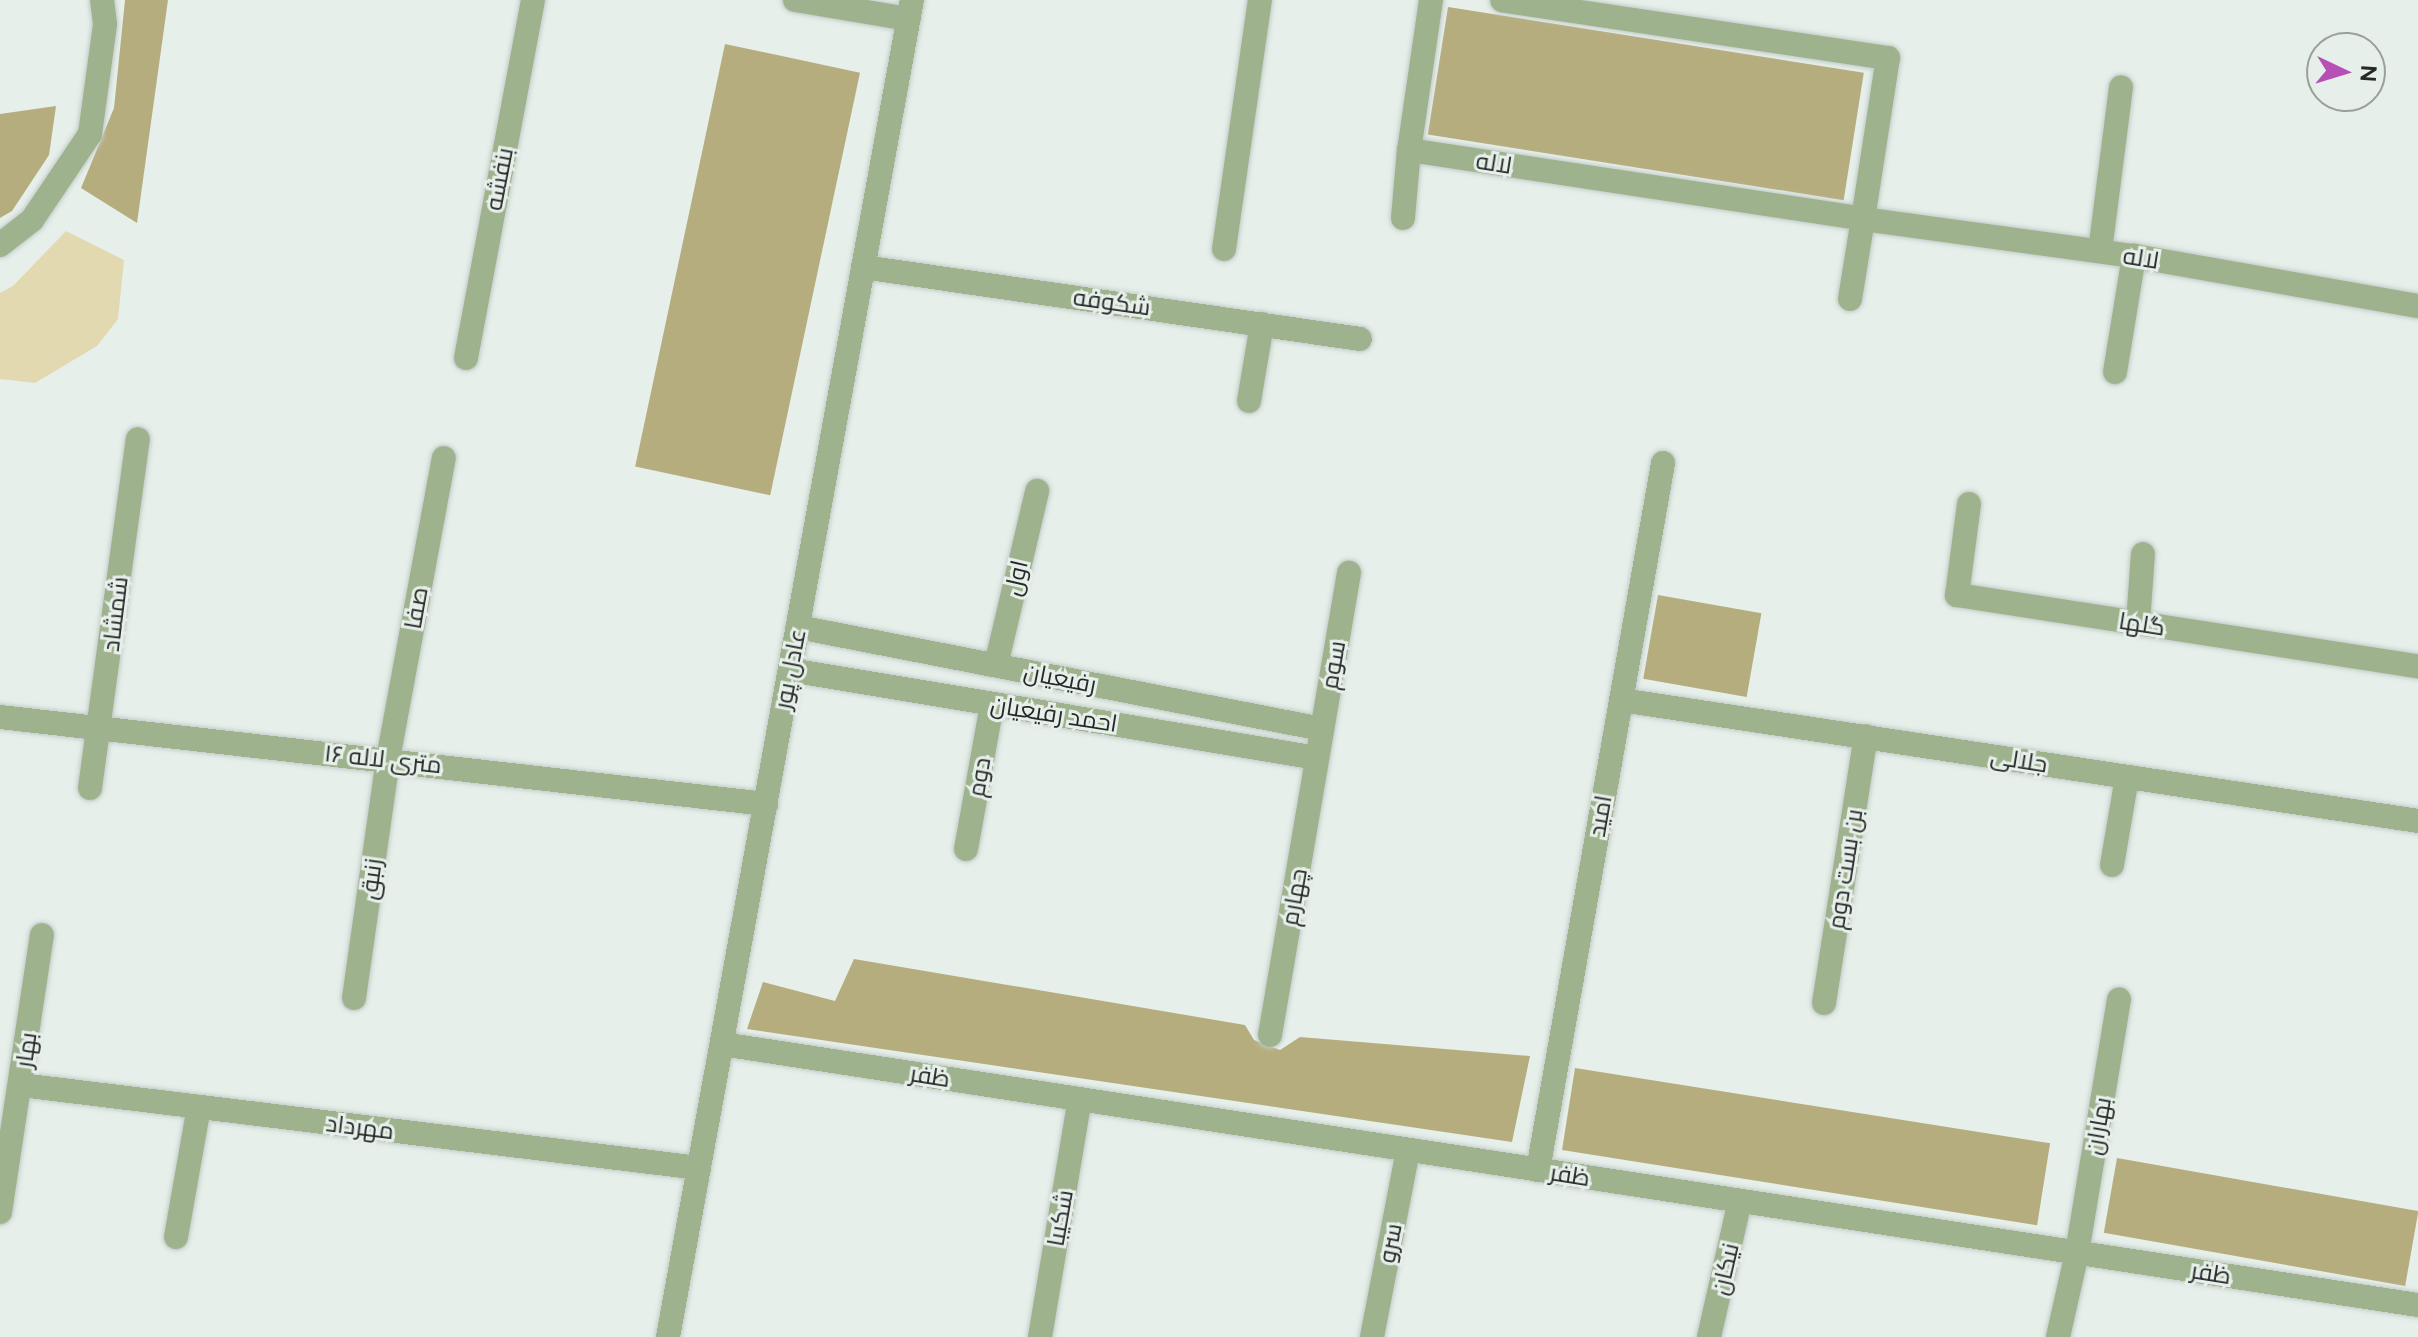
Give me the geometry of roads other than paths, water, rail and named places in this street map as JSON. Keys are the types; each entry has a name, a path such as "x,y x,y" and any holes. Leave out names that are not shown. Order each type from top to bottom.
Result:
{"street":[{"path":"0,245 32,220 90,134 105,24 102,0"},
{"name":"بنفشه","path":"466,358 533,0"},
{"path":"795,0 910,9"},
{"path":"1224,249 1260,0"},
{"path":"1403,218 1409,150 1431,0"},
{"path":"1502,0 1888,58 1850,299"},
{"name":"عادل پور","path":"668,1337 910,9"},
{"path":"2100,251 2121,87"},
{"name":"لاله","path":"1409,150 1863,219 2134,256 2418,306"},
{"path":"2115,372 2134,256"},
{"name":"شکوفه","path":"863,267 1360,339"},
{"path":"1249,401 1262,324"},
{"name":"شمشاد","path":"90,788 101,728 138,439"},
{"name":"صفا","path":"388,759 444,458"},
{"name":"امید","path":"1538,1170 1663,463"},
{"name":"اول","path":"996,665 1037,491"},
{"name":"گلها","path":"1969,504 1957,595 2418,666"},
{"path":"2138,623 2143,554"},
{"name":"سوم","path":"1317,758 1349,573"},
{"name":"رفیعیان","path":"798,627 1322,729"},
{"name":"احمد رفیعیان","path":"790,670 1317,758"},
{"name":"جلالی","path":"1621,700 2418,821"},
{"name":"دوم","path":"966,849 992,704"},
{"name":"۱۶ متری لاله","path":"0,717 766,804"},
{"name":"بن بست دوم","path":"1824,1003 1866,736"},
{"name":"چهارم","path":"1270,1035 1317,758"},
{"name":"زنبق","path":"354,998 388,759"},
{"path":"2112,865 2127,777"},
{"name":"بهار","path":"0,1212 42,935"},
{"name":"بهاران","path":"2058,1337 2077,1253 2119,999"},
{"name":"ظفر","path":"722,1044 2418,1305"},
{"name":"مهرداد","path":"21,1085 699,1168"},
{"name":"شکیبا","path":"1040,1337 1080,1099"},
{"path":"176,1237 199,1107"},
{"name":"سرو","path":"1372,1337 1408,1150"},
{"name":"نیکان","path":"1709,1337 1740,1201"}]}
